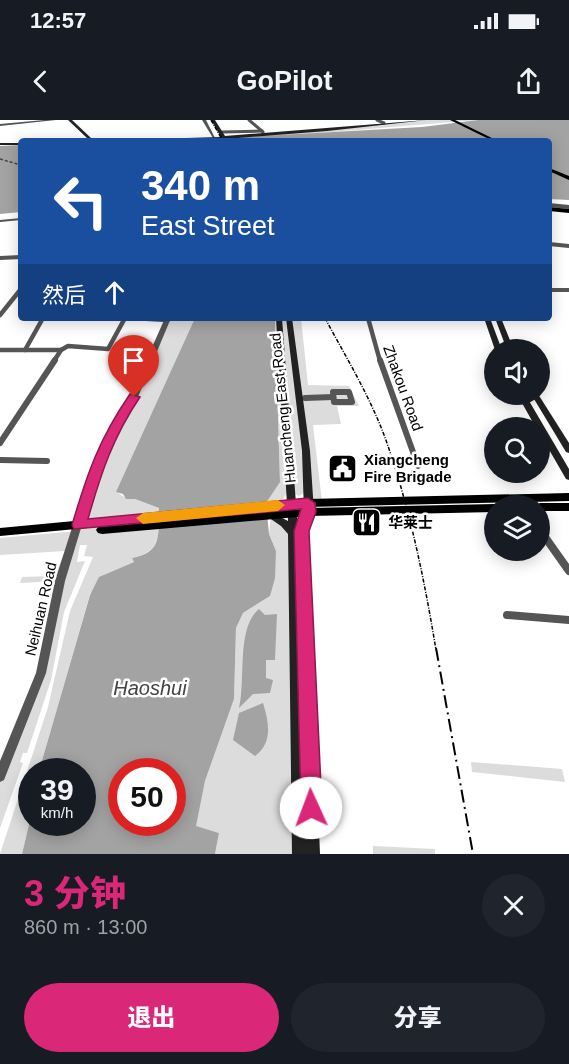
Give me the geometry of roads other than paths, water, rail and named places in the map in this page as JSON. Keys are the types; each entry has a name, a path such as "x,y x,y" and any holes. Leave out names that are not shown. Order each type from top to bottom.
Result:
{"main road":[{"path":"70,120 89,138"},
{"path":"205,120 217,138"},
{"path":"214,120 224,136"},
{"path":"224,136 415,120"},
{"path":"200,138 425,120"},
{"path":"452,121 488,138"},
{"path":"0,144 18,143"},
{"path":"552,169 569,177"},
{"path":"552,208 569,211"},
{"name":"Huancheng East Road","path":"279,321 293,534 298,854"},
{"name":"Huancheng East Road","path":"289,321 306,451 308,507 302,531 313,854"},
{"path":"488,321 495,339"},
{"path":"499,321 507,339"},
{"path":"527,405 569,477"},
{"path":"541,405 569,450"},
{"path":"270,511 289,490"},
{"path":"0,538 78,528 308,507 563,499 569,508"},
{"path":"308,507 484,508"},
{"path":"270,511 293,534"},
{"path":"0,532 78,528"}],"street":[{"path":"0,125 54,120"},
{"path":"205,120 214,137"},
{"path":"214,120 224,136"},
{"path":"249,120 264,133"},
{"path":"376,120 384,123"},
{"path":"0,220 18,219"},
{"path":"552,244 569,246"},
{"path":"0,258 18,257"},
{"path":"552,290 569,290"},
{"path":"0,315 18,293"},
{"path":"25,350 41,321"},
{"path":"0,443 61,350 68,346 108,349 123,321"},
{"name":"Neihuan Road","path":"0,776 41,673 60,581 98,462 115,426 134,397 167,321"},
{"name":"Zhakou Road","path":"369,321 372,338 418,466"},
{"path":"0,350 61,350"},
{"path":"305,398 333,397"},
{"path":"0,426 10,426"},
{"path":"0,460 47,461"},
{"path":"550,544 569,571"},
{"path":"507,615 569,620"}],"water":[{"path":"478,120 569,120 569,200 552,199 552,138 230,138 422,127"},
{"path":"18,145 18,212 0,214 0,146"},
{"name":"Haoshui","path":"194,321 275,321 280,482 266,503 269,534 276,551 275,578 270,596 243,613 236,628 234,699 205,781 196,826 219,833 215,854 22,854 26,836 96,836 96,758 43,758 90,595 99,577 134,562 132,558 149,551 157,541 159,508 135,499 126,499 123,494 116,492"},
{"path":"259,609 265,615 277,614 275,660 266,660 266,678 273,680 270,693 253,694 239,708 244,641 247,628"},
{"path":"263,703 268,732 265,745 255,756 233,740 239,713"}],"railway":[{"path":"211,120 221,138"},
{"path":"327,321 368,399 389,449 417,549 436,650"},
{"path":"436,648 473,854"}],"place":[{"name":"Xiangcheng Fire Brigade","path":"343,469"},
{"name":"华莱士","path":"367,523"}]}
